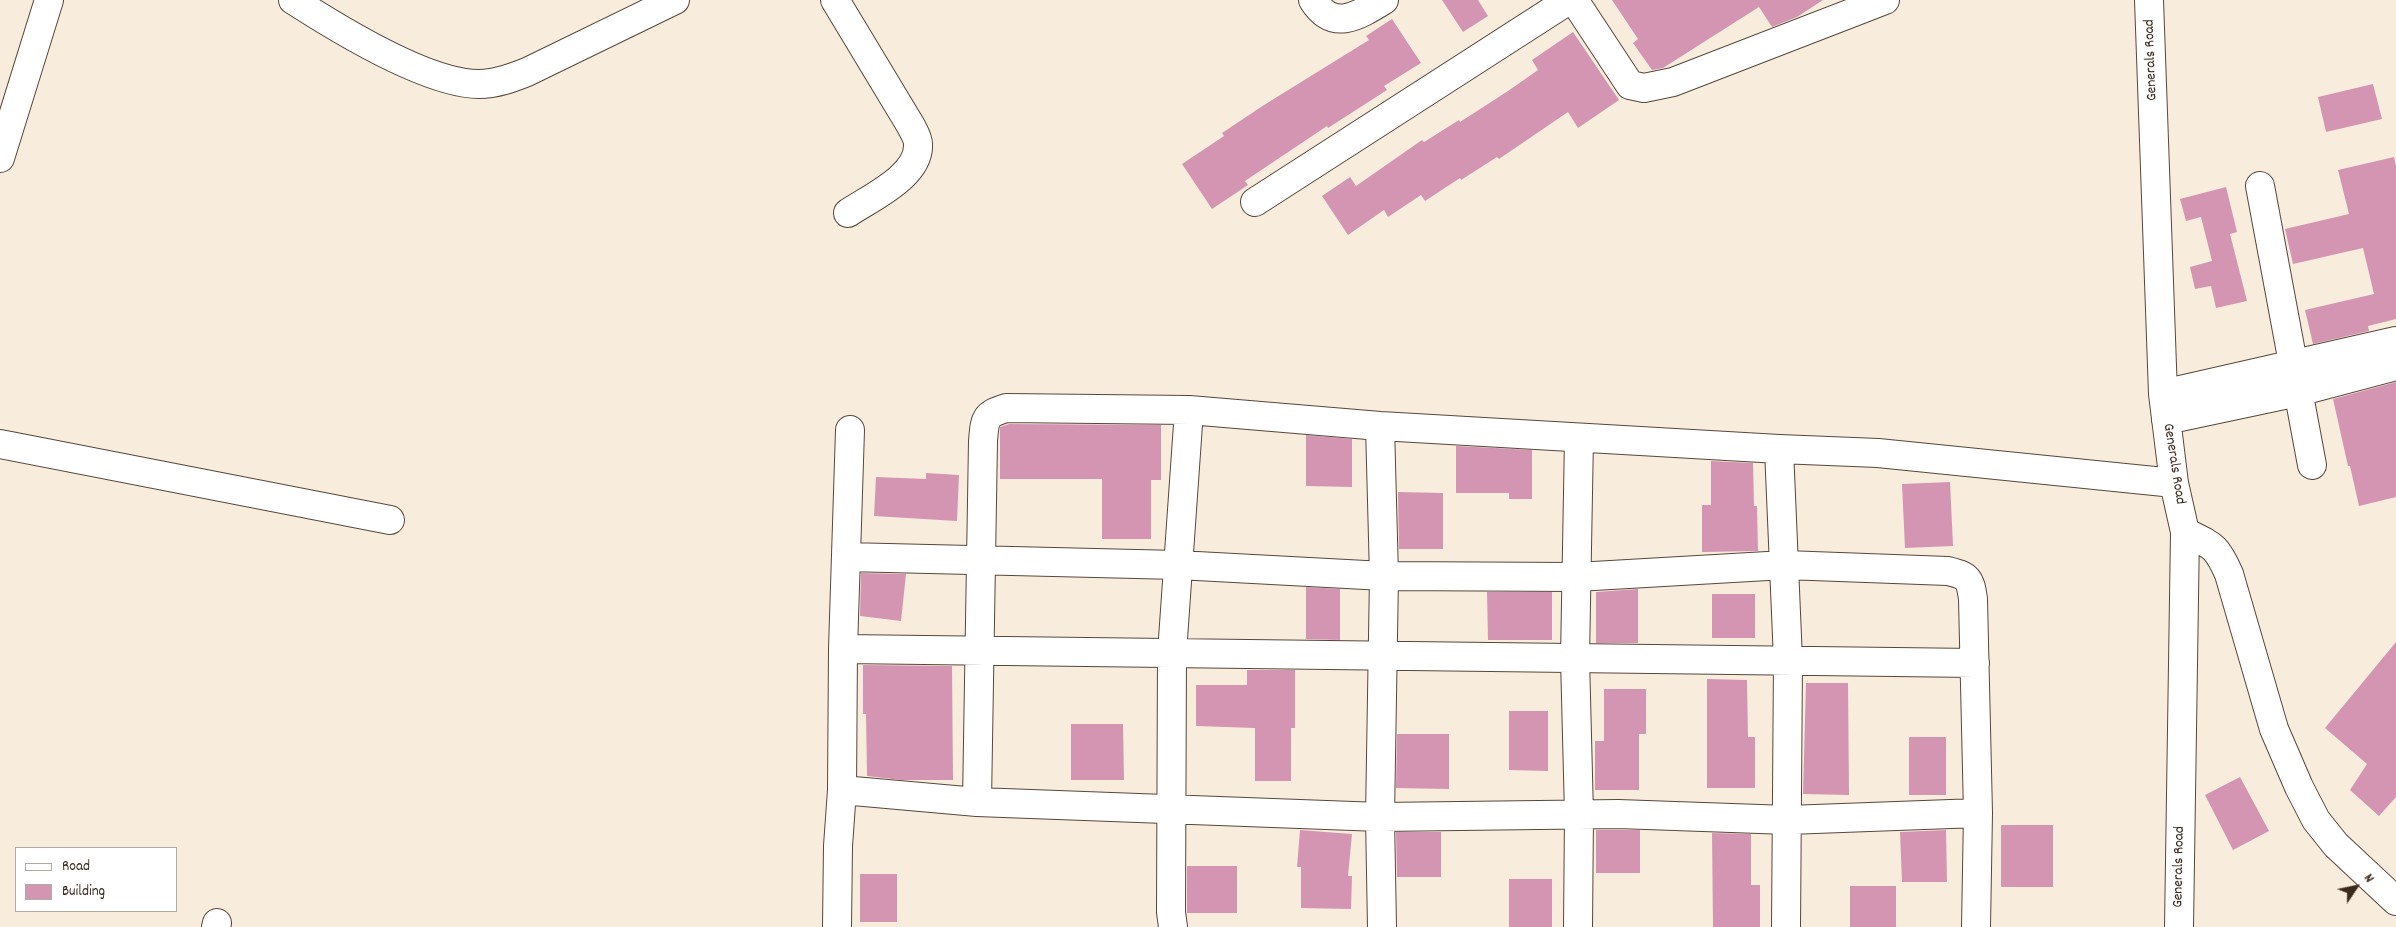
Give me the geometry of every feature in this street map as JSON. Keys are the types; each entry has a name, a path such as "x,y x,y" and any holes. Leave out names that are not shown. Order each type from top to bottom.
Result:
{"street":[{"path":"0,158 49,0"},
{"path":"293,0 334,26 392,56 440,77 479,84 502,81 527,72 675,0"},
{"path":"835,0 911,126 918,145 912,167 904,176 848,213"},
{"path":"1313,0 1321,12 1333,18 1356,15 1384,0"},
{"path":"1255,202 1569,0"},
{"path":"1574,0 1630,85 1644,88 1673,82 1886,0"},
{"name":"Generals Road","path":"2149,0 2164,407 2174,483 2185,532 2180,927"},
{"path":"2260,186 2312,465"},
{"path":"2164,407 2294,364 2396,341"},
{"path":"2164,407 2298,392 2396,366"},
{"path":"978,802 981,651 980,560 985,419 991,413 1006,408 1189,410 1380,426 1878,453 2174,483"},
{"path":"1173,927 1171,912 1173,809 1172,653 1189,410"},
{"path":"1380,426 1384,576 1381,655 1380,817 1382,927"},
{"path":"837,927 838,815 842,790 850,430"},
{"path":"1578,927 1579,814 1575,658 1579,438"},
{"path":"0,444 390,520"},
{"path":"1779,449 1788,660 1786,927"},
{"path":"2185,532 2220,552 2229,574 2274,729 2316,820 2336,844 2396,901"},
{"path":"846,557 1178,565 1384,576 1576,577 1785,565 1948,570 1964,575 1971,582 1974,599 1978,813 1976,927"},
{"path":"844,649 1975,662"},
{"path":"842,790 978,802 1380,817 1579,814 1788,820 1978,813"}],"building":[{"path":"1442,0 1478,0 1488,16 1463,32"},
{"path":"1612,0 1823,0 1797,17 1772,27 1759,7 1663,68 1652,70 1633,43 1638,39"},
{"path":"1392,19 1421,63 1384,86 1387,90 1328,128 1327,126 1245,181 1248,185 1212,209 1182,164 1224,136 1222,133 1264,105 1369,40 1366,36"},
{"path":"1573,32 1619,100 1578,128 1568,112 1499,159 1497,157 1461,180 1460,178 1425,201 1421,195 1388,217 1384,210 1348,235 1322,196 1350,177 1356,186 1422,140 1424,142 1459,120 1460,122 1508,91 1538,70 1532,60"},
{"path":"2373,84 2382,119 2326,132 2318,97"},
{"path":"2394,157 2396,166 2396,319 2368,326 2369,331 2313,344 2305,310 2374,294 2363,248 2293,264 2285,229 2349,214 2338,170"},
{"path":"2226,187 2237,232 2230,234 2247,301 2216,308 2211,286 2195,289 2190,267 2212,261 2201,217 2186,221 2180,199"},
{"path":"2396,382 2396,497 2359,506 2333,399"},
{"path":"1009,424 1161,425 1161,480 1151,480 1151,539 1102,539 1102,479 1000,479 1000,427"},
{"path":"1306,435 1352,439 1352,487 1306,486"},
{"path":"1456,446 1532,450 1532,499 1509,499 1509,493 1456,493"},
{"path":"1711,461 1753,463 1754,506 1757,506 1758,551 1702,552 1702,505 1711,505"},
{"path":"926,473 959,475 957,521 874,516 876,477 926,479"},
{"path":"1950,482 1953,546 1905,548 1902,484"},
{"path":"1398,492 1443,493 1443,549 1399,549"},
{"path":"861,573 906,574 901,621 860,616"},
{"path":"1306,587 1340,589 1340,640 1306,639"},
{"path":"1638,589 1638,643 1596,643 1596,592"},
{"path":"1487,592 1552,592 1552,640 1488,640"},
{"path":"1712,594 1755,594 1755,638 1712,638"},
{"path":"2396,642 2396,797 2379,816 2350,790 2367,764 2325,728"},
{"path":"863,665 952,666 953,780 901,780 867,776 866,714 863,714"},
{"path":"1247,670 1295,670 1295,728 1291,728 1291,781 1255,781 1255,728 1196,726 1196,685 1247,685"},
{"path":"1707,679 1747,680 1748,737 1755,737 1755,788 1707,788"},
{"path":"1806,683 1848,683 1849,795 1803,794"},
{"path":"1604,689 1646,689 1646,734 1639,734 1639,790 1595,790 1595,741 1604,741"},
{"path":"1509,711 1548,711 1548,771 1509,770"},
{"path":"1071,724 1123,724 1124,780 1071,780"},
{"path":"1397,734 1449,734 1449,789 1396,788"},
{"path":"1909,737 1946,737 1946,795 1909,795"},
{"path":"2240,777 2269,831 2233,850 2205,795"},
{"path":"2001,825 2053,825 2053,887 2001,887"},
{"path":"1300,830 1352,834 1348,876 1352,876 1351,909 1301,908 1301,867 1297,867"},
{"path":"1596,830 1640,830 1640,873 1596,873"},
{"path":"1946,830 1947,882 1902,882 1900,832"},
{"path":"1396,832 1441,832 1441,877 1397,877"},
{"path":"1712,833 1751,834 1751,885 1760,885 1760,927 1713,927"},
{"path":"1187,866 1237,866 1237,913 1187,913"},
{"path":"860,874 897,874 897,922 860,922"},
{"path":"1509,879 1552,879 1552,927 1509,927"},
{"path":"1850,886 1896,886 1896,927 1850,927"}]}
